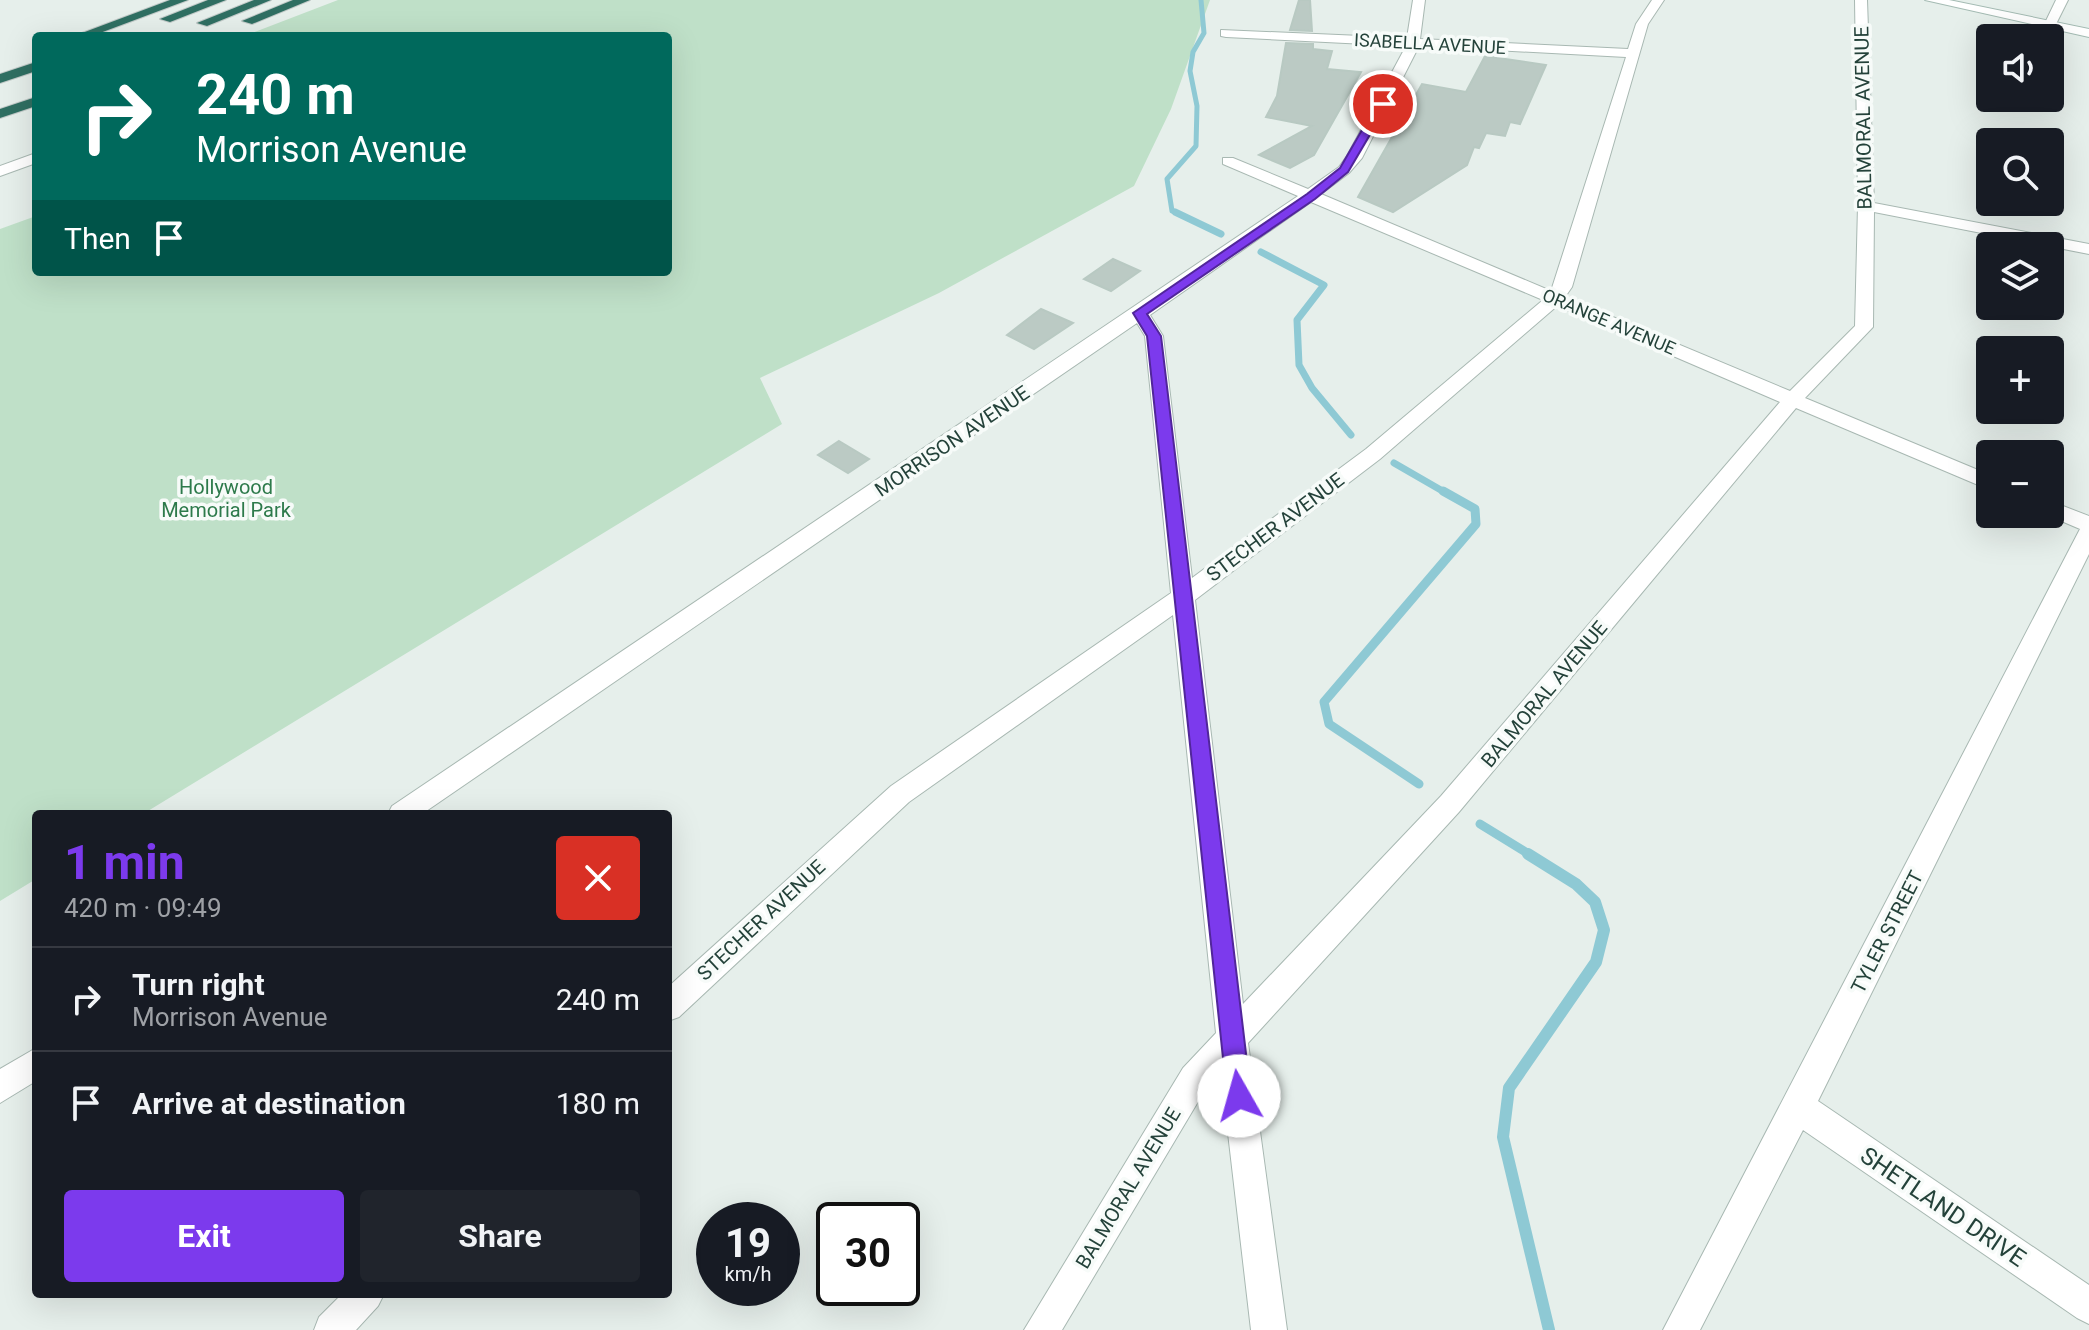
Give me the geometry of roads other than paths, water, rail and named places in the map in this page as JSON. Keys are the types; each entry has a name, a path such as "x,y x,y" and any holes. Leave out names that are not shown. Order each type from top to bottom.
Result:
{"highway":[{"path":"91,32 182,0"},
{"path":"131,32 220,0"},
{"path":"195,26 265,0"},
{"path":"219,32 304,0"},
{"path":"0,64 32,52"},
{"path":"0,79 32,67"},
{"path":"0,114 32,102"}],"street":[{"name":"MORRISON AVENUE","path":"407,810 1311,196 1354,158 1412,51 1419,0"},
{"name":"STECHER AVENUE","path":"672,1003 900,794 1185,595 1373,454 1555,299 1563,287 1642,24 1658,0"},
{"name":"BALMORAL AVENUE","path":"1042,1330 1194,1079 1450,804 1792,400 1864,327 1866,206 1861,0"},
{"path":"1931,0 2045,24"},
{"path":"2050,24 2062,0"},
{"path":"2064,28 2089,34"},
{"name":"ISABELLA AVENUE","path":"1226,33 1634,53"},
{"path":"0,171 32,159"},
{"name":"ORANGE AVENUE","path":"1228,161 1976,477"},
{"path":"1866,206 2089,249"},
{"path":"1140,313 1154,336 1232,1038 1269,1330"},
{"path":"2064,514 2089,524"},
{"name":"TYLER STREET","path":"1681,1330 1798,1107 2089,532"},
{"path":"0,1087 32,1066"},
{"name":"SHETLAND DRIVE","path":"1798,1107 2089,1306"},
{"path":"332,1330 362,1298"}],"waterway":[{"path":"1179,214 1172,211 1167,179 1196,146 1197,106 1190,71 1193,52 1204,33 1201,0"},
{"path":"1175,212 1221,234"},
{"path":"1261,252 1324,285 1297,320 1299,365 1312,388 1351,435"},
{"path":"1394,463 1446,493"},
{"path":"1419,784 1329,724 1324,702 1476,524 1475,509 1443,491"},
{"path":"1480,824 1532,856"},
{"path":"1528,854 1576,884 1595,902 1604,930 1596,962 1509,1088 1503,1137 1549,1330"}],"park label":[{"name":"Hollywood Memorial Park","path":"226,498"}]}
